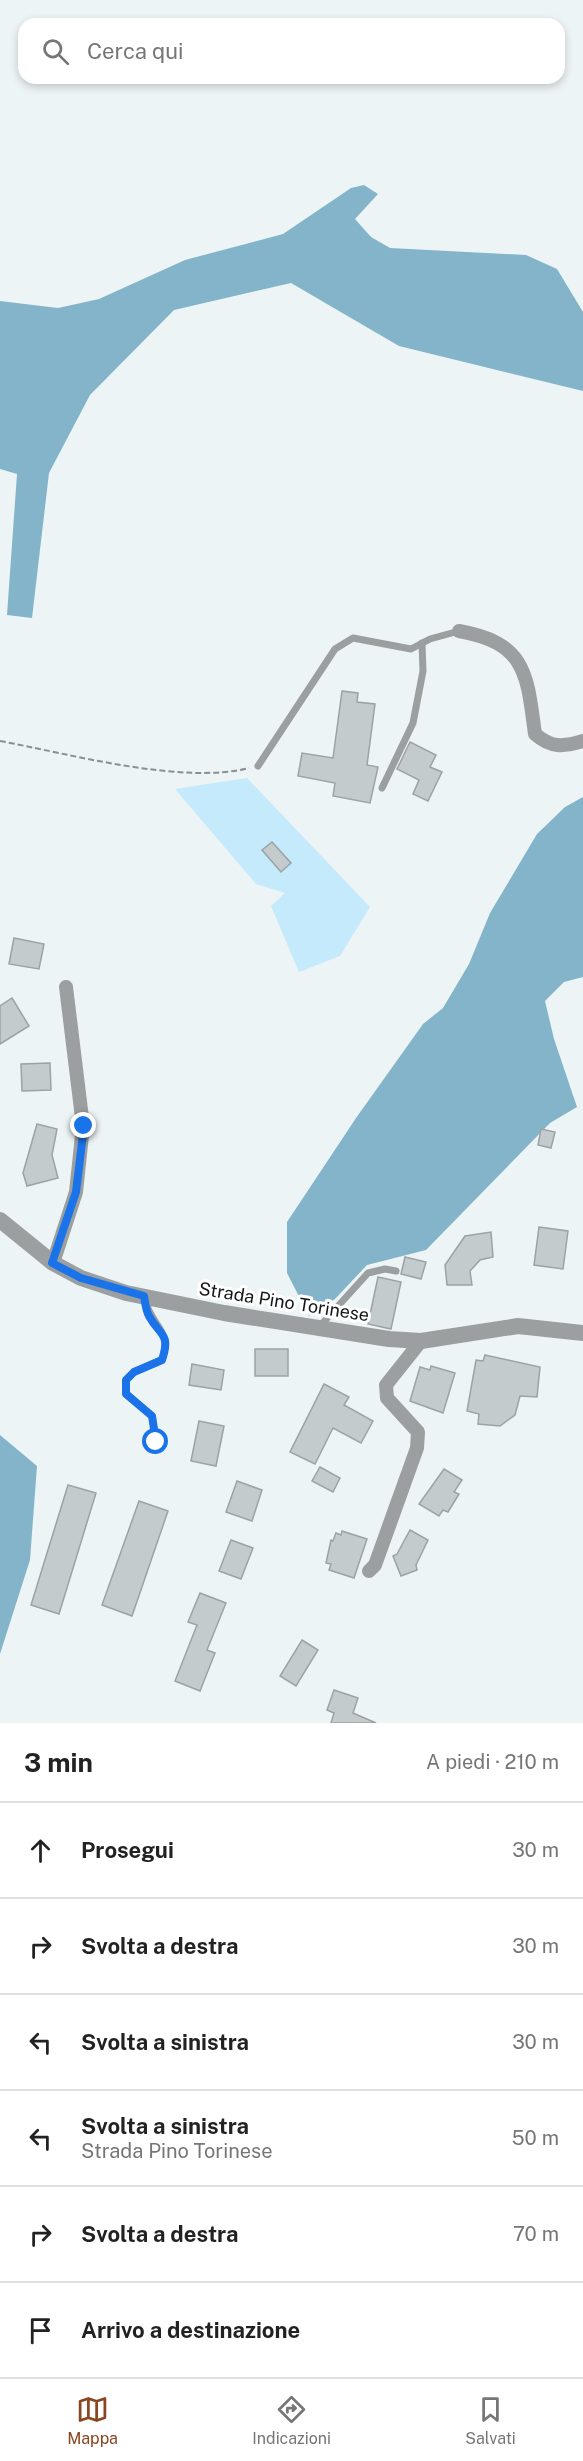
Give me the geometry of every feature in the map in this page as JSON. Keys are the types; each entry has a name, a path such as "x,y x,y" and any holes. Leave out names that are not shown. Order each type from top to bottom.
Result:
{"street":[{"path":"459,631 480,635 516,657 527,679 535,734 546,744 562,747 583,741"},
{"path":"52,1263 76,1192 84,1126 66,987"},
{"name":"Strada Pino Torinese","path":"0,1220 52,1263 81,1278 144,1296 224,1313 321,1326 389,1339 421,1341 518,1326 583,1333"},
{"path":"369,1570 375,1565 417,1448 418,1432 387,1398 386,1385 421,1341"}],"lane":[{"path":"258,765 334,649 352,638 411,649 459,631"},
{"path":"382,788 413,723 423,671 422,643"},
{"path":"321,1326 368,1273 385,1269 396,1272"},
{"path":"144,1296 148,1315 163,1332 167,1346 162,1360 134,1372 126,1380 126,1394 152,1416 156,1442"}],"path":[{"path":"0,741 164,771 227,773 258,765"}],"shaded area":[{"path":"364,185 378,194 355,219 371,237 390,248 526,255 557,269 583,312 583,391 399,346 291,283 174,310 90,395 49,473 32,618 7,615 17,474 0,469 0,301 58,308 99,299 185,260 283,234 351,188"},
{"path":"247,778 370,907 340,956 299,972 271,906 285,893 256,884 175,789"},
{"path":"583,797 583,977 564,982 545,1001 554,1039 577,1107 550,1123 426,1250 367,1265 335,1299 309,1316 287,1273 287,1222 356,1118 423,1024 443,1008 469,964 490,913 537,834 565,807"},
{"path":"0,1435 37,1466 30,1560 0,1654"}],"building":[{"path":"342,691 358,693 357,702 375,704 367,765 378,767 370,803 333,796 335,783 298,776 302,753 333,758"},
{"path":"410,742 436,755 430,767 442,772 428,801 413,794 419,780 397,769"},
{"path":"272,842 291,863 281,872 262,850"},
{"path":"14,938 44,944 39,969 9,964"},
{"path":"12,998 29,1026 0,1044 0,1006"},
{"path":"50,1063 51,1090 22,1091 21,1064"},
{"path":"37,1124 57,1129 52,1155 58,1178 27,1186 23,1173"},
{"path":"541,1129 555,1132 551,1148 538,1145"},
{"path":"539,1227 568,1231 563,1269 534,1265"},
{"path":"491,1232 493,1257 480,1260 470,1271 472,1285 447,1285 445,1265 465,1236"},
{"path":"405,1257 426,1262 421,1279 401,1274"},
{"path":"378,1277 401,1282 391,1329 368,1324"},
{"path":"255,1349 288,1349 288,1376 255,1376"},
{"path":"485,1355 540,1367 537,1397 520,1396 515,1415 500,1426 478,1424 479,1414 467,1411 476,1360 483,1361"},
{"path":"192,1364 224,1370 221,1390 189,1385"},
{"path":"431,1366 455,1373 443,1413 410,1401 420,1367 430,1370"},
{"path":"324,1384 349,1397 344,1405 373,1421 361,1443 333,1428 315,1464 290,1452"},
{"path":"199,1421 224,1426 216,1466 191,1461"},
{"path":"320,1467 340,1478 333,1492 312,1481"},
{"path":"444,1469 462,1480 454,1492 459,1494 448,1512 443,1510 439,1516 419,1504"},
{"path":"237,1481 262,1490 252,1521 226,1512"},
{"path":"68,1485 96,1493 59,1614 31,1605"},
{"path":"139,1501 168,1511 132,1616 102,1605"},
{"path":"410,1530 428,1540 416,1565 417,1570 401,1576 393,1556 397,1554"},
{"path":"342,1531 367,1539 354,1578 329,1570 331,1564 326,1563 331,1540 333,1541 336,1533 341,1535"},
{"path":"231,1540 253,1548 241,1579 219,1571"},
{"path":"200,1593 226,1603 207,1650 215,1653 200,1691 175,1681 197,1625 188,1622"},
{"path":"302,1640 318,1650 296,1686 280,1676"},
{"path":"334,1690 358,1698 353,1713 376,1723 331,1723 334,1713 327,1710"}],"route":[{"path":"84,1126 76,1192 52,1263 81,1278 126,1293 144,1296 148,1315 163,1332 167,1346 162,1360 134,1372 126,1380 126,1394 152,1416 156,1442"}]}
